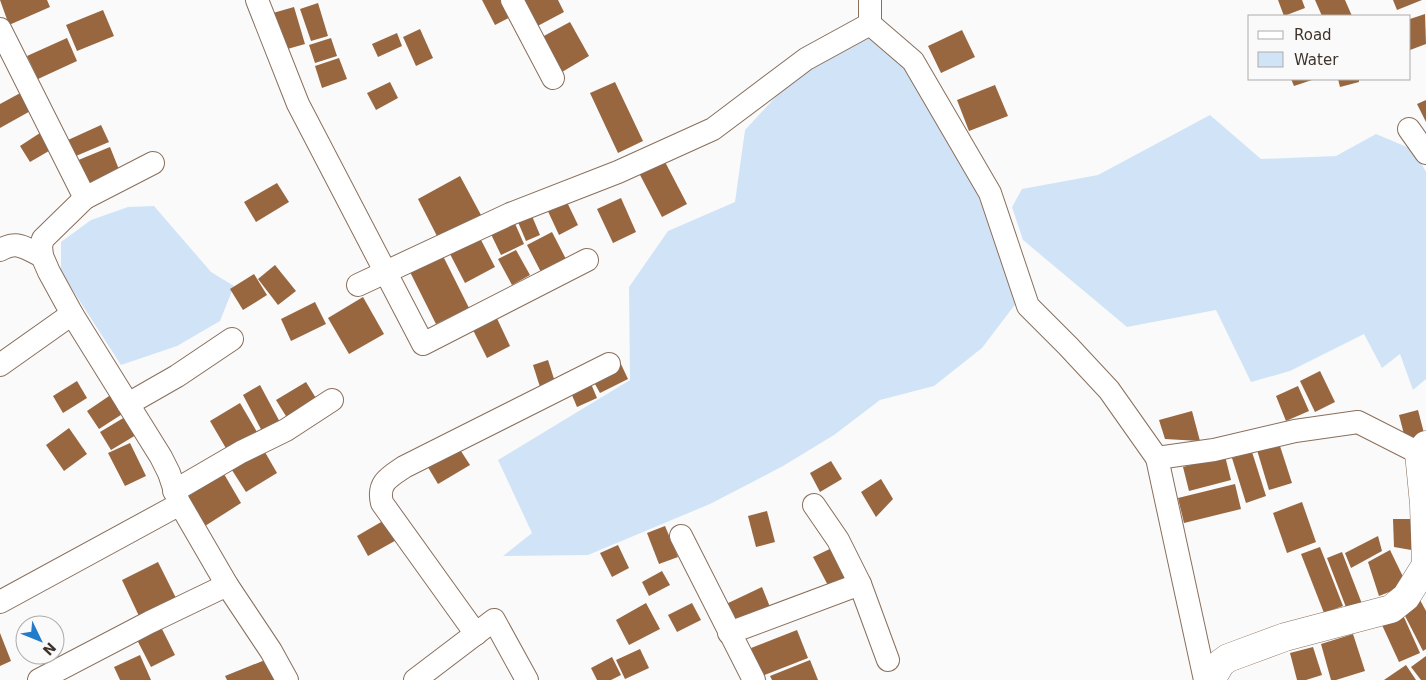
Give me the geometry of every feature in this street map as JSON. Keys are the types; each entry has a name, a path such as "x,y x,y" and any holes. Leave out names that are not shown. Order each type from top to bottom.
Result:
{"street":[{"path":"258,0 298,104 423,344 587,260"},
{"path":"512,0 553,78"},
{"path":"870,0 870,24 913,61 990,193 1028,306 1109,390 1157,458 1204,680"},
{"path":"358,285 510,214 618,172 713,130 806,60 870,24"},
{"path":"0,29 85,198"},
{"path":"1409,129 1426,153"},
{"path":"153,163 85,198 42,239 42,256 72,314 161,457 177,497 227,585 272,651 287,680"},
{"path":"0,250 14,244 42,256"},
{"path":"0,365 72,314"},
{"path":"128,404 177,376 232,339"},
{"path":"476,634 382,503 380,494 382,486 388,477 404,467 609,364"},
{"path":"0,602 177,497 240,452 286,430 332,400"},
{"path":"1157,458 1214,450 1295,431 1358,422 1422,449 1426,565 1406,598 1391,609 1285,637 1228,658 1221,663 1211,680"},
{"path":"814,505 838,540 860,584 888,660"},
{"path":"681,536 754,680"},
{"path":"729,633 860,584"},
{"path":"39,680 150,622 227,585"},
{"path":"415,680 494,620 527,680"}],"water":[{"path":"879,33 952,135 1009,252 1017,302 982,348 934,386 880,400 834,435 783,466 710,504 588,555 503,556 532,533 498,460 630,380 629,287 668,231 735,202 745,130 783,89 840,42"},
{"path":"1210,115 1261,159 1336,156 1376,134 1414,150 1426,172 1426,379 1413,390 1400,354 1382,368 1364,334 1290,371 1251,382 1216,310 1127,327 1023,240 1012,207 1022,189 1098,175"},
{"path":"154,206 211,272 234,286 220,321 177,346 121,365 61,272 61,242 91,220 128,207"}],"building":[{"path":"0,0 47,0 50,7 9,25"},
{"path":"482,0 509,0 516,14 495,25"},
{"path":"519,0 558,0 564,12 532,29"},
{"path":"1278,0 1302,0 1305,8 1284,15"},
{"path":"1315,0 1345,0 1352,15 1322,15"},
{"path":"1393,0 1422,0 1397,10"},
{"path":"318,3 328,36 311,41 300,9"},
{"path":"294,7 305,44 284,50 273,13"},
{"path":"103,10 114,36 77,51 66,25"},
{"path":"1425,14 1426,44 1411,50 1411,19"},
{"path":"570,22 589,56 562,72 542,37"},
{"path":"420,29 433,58 416,66 403,37"},
{"path":"962,30 975,57 941,73 928,46"},
{"path":"397,33 402,46 378,57 372,44"},
{"path":"67,38 77,61 38,79 27,56"},
{"path":"331,38 337,56 315,63 309,45"},
{"path":"339,58 347,79 322,88 315,66"},
{"path":"1291,80 1312,80 1294,86"},
{"path":"1338,80 1359,80 1359,82 1340,87"},
{"path":"390,82 398,98 376,110 367,93"},
{"path":"615,82 643,141 618,153 590,93"},
{"path":"995,85 1008,116 969,131 957,100"},
{"path":"24,91 34,109 0,128 0,104"},
{"path":"1426,100 1426,122 1417,104"},
{"path":"101,125 109,142 76,156 68,140"},
{"path":"43,131 54,148 30,162 20,146"},
{"path":"110,147 120,172 85,186 76,161"},
{"path":"664,160 687,204 662,217 639,173"},
{"path":"460,176 481,215 438,238 418,199"},
{"path":"277,183 289,202 256,222 244,202"},
{"path":"565,198 578,225 559,235 546,207"},
{"path":"621,198 636,232 613,243 597,209"},
{"path":"529,209 540,235 526,241 515,215"},
{"path":"513,219 524,244 501,255 489,230"},
{"path":"552,232 568,263 543,276 527,245"},
{"path":"480,238 495,267 465,283 450,254"},
{"path":"440,250 469,308 436,324 407,266"},
{"path":"516,250 530,275 512,285 498,259"},
{"path":"275,265 296,291 278,305 258,279"},
{"path":"254,274 267,295 243,310 230,289"},
{"path":"363,297 384,334 349,354 328,318"},
{"path":"315,302 326,324 291,341 281,319"},
{"path":"493,310 510,346 487,358 469,322"},
{"path":"548,360 555,382 540,387 533,365"},
{"path":"620,362 628,379 600,393 591,377"},
{"path":"1320,371 1335,402 1315,412 1300,381"},
{"path":"589,379 597,398 577,407 569,388"},
{"path":"77,381 87,398 63,413 53,396"},
{"path":"306,382 319,403 289,421 276,400"},
{"path":"260,385 282,426 264,435 243,395"},
{"path":"1298,386 1309,411 1286,421 1276,396"},
{"path":"115,392 127,411 99,429 87,411"},
{"path":"240,403 257,432 227,450 210,421"},
{"path":"1418,410 1425,437 1406,442 1399,415"},
{"path":"1192,411 1200,441 1165,439 1159,420"},
{"path":"130,414 141,432 111,450 100,432"},
{"path":"69,428 87,454 64,471 46,445"},
{"path":"130,443 146,476 125,486 108,453"},
{"path":"1279,443 1292,483 1269,490 1257,450"},
{"path":"457,445 470,465 438,484 426,464"},
{"path":"262,447 277,473 246,492 230,467"},
{"path":"1252,452 1266,496 1246,503 1232,458"},
{"path":"1225,456 1231,480 1189,491 1183,467"},
{"path":"831,461 842,479 820,492 810,473"},
{"path":"224,474 241,503 205,526 187,497"},
{"path":"881,479 893,499 876,517 861,492"},
{"path":"1235,484 1241,509 1184,523 1178,498"},
{"path":"1302,502 1316,542 1287,553 1273,513"},
{"path":"767,511 775,542 756,547 748,516"},
{"path":"388,518 400,538 368,556 357,536"},
{"path":"1393,519 1415,519 1417,551 1394,547"},
{"path":"665,526 678,557 659,564 647,533"},
{"path":"1378,536 1382,551 1351,568 1345,553"},
{"path":"618,545 629,568 612,577 600,553"},
{"path":"836,546 853,579 831,591 813,557"},
{"path":"1320,547 1343,606 1324,613 1301,554"},
{"path":"1390,550 1407,585 1379,596 1368,562"},
{"path":"1342,552 1364,609 1349,615 1327,558"},
{"path":"158,562 176,598 139,616 122,580"},
{"path":"662,571 670,585 649,596 642,582"},
{"path":"762,587 770,607 732,624 724,605"},
{"path":"1420,600 1426,611 1426,649 1423,651 1402,610"},
{"path":"646,603 660,629 629,645 616,620"},
{"path":"692,603 701,620 677,632 668,615"},
{"path":"1403,615 1420,653 1399,662 1382,625"},
{"path":"159,623 175,655 151,667 135,636"},
{"path":"797,630 808,658 762,676 751,648"},
{"path":"0,633 11,661 0,666"},
{"path":"1353,634 1365,671 1331,680 1321,644"},
{"path":"1313,647 1322,675 1306,680 1297,680 1290,653"},
{"path":"640,649 649,668 625,679 616,660"},
{"path":"140,655 151,680 120,680 114,667"},
{"path":"1426,656 1426,680 1421,680 1411,667"},
{"path":"612,657 621,675 611,680 597,680 591,668"},
{"path":"270,658 281,680 227,680 225,676"},
{"path":"810,660 818,680 772,680 770,676"},
{"path":"1406,665 1416,680 1384,680"}]}
